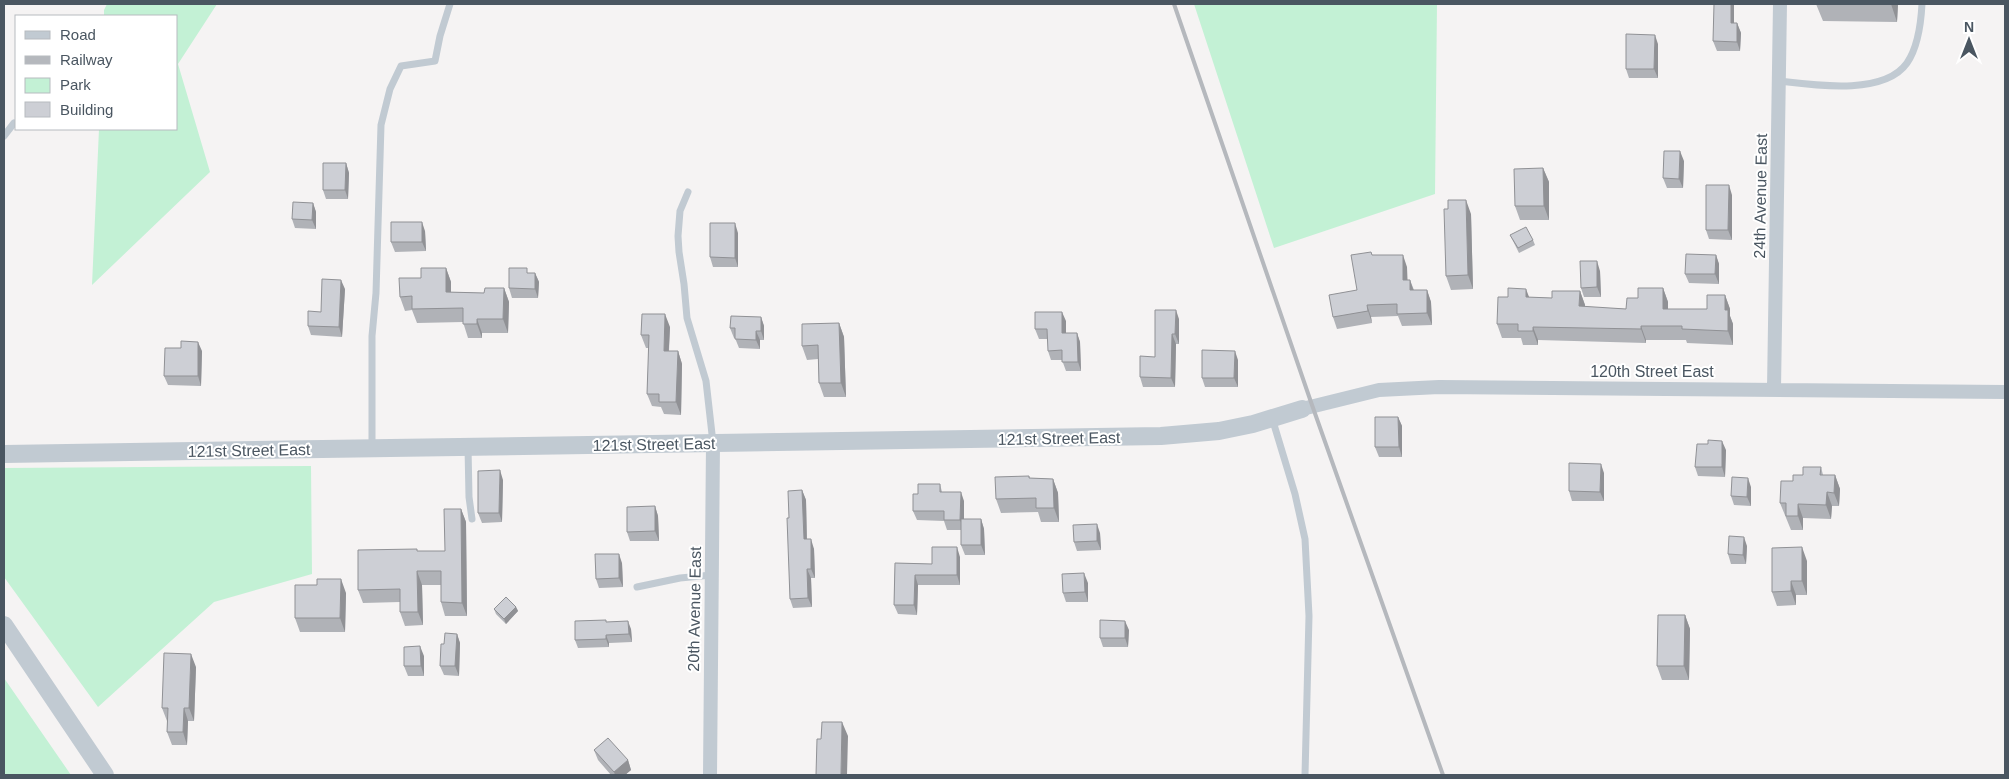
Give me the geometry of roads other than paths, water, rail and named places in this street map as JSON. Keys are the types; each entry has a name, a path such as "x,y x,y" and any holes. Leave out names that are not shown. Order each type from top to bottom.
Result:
{"street":[{"name":"24th Avenue East","path":"1774,389 1780,4"},
{"name":"120th Street East","path":"1302,408 1379,390 1439,387 2005,392"},
{"name":"121st Street East","path":"4,454 1161,436 1220,431 1272,418 1302,408"},
{"name":"20th Avenue East","path":"710,775 713,444"},
{"path":"4,625 106,775"}],"lane":[{"path":"372,448 372,336 376,293 380,125 390,89 401,66 435,61 440,36 450,4"},
{"path":"1779,81 1822,86 1858,86 1877,82 1894,74 1907,64 1914,48 1921,22 1922,4"},
{"path":"4,136 14,123"},
{"path":"688,192 680,211 679,252 687,318 706,381 713,444"},
{"path":"1272,418 1295,494 1305,539 1309,616 1305,775"},
{"path":"468,447 469,497 472,519"},
{"path":"637,587 680,578 712,575"}],"railway":[{"path":"1174,4 1312,405 1443,775"}]}
